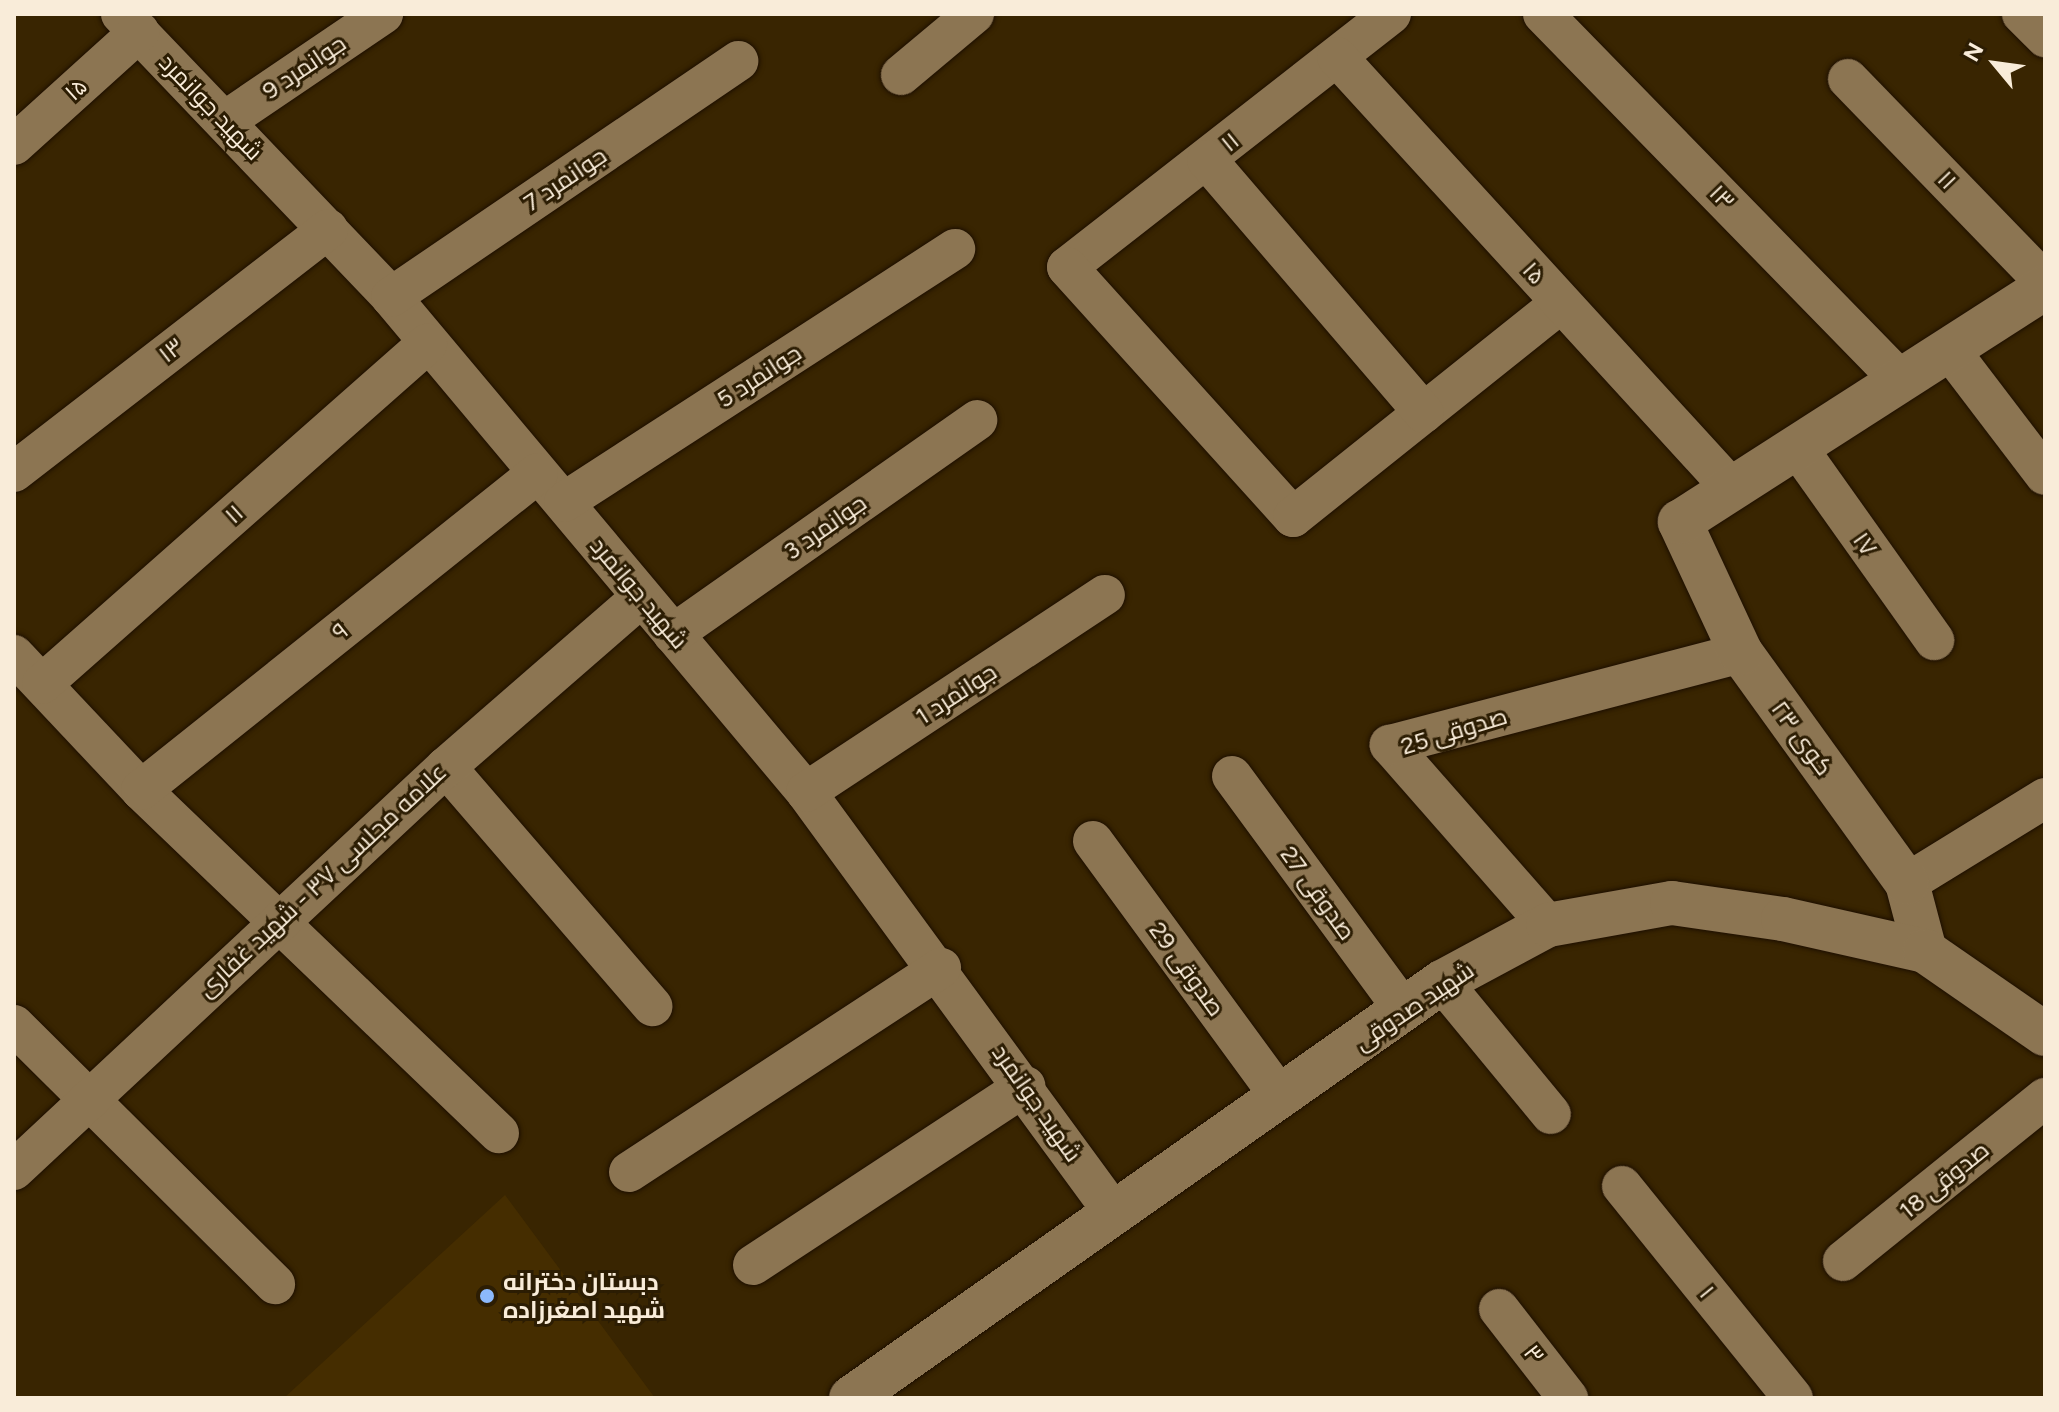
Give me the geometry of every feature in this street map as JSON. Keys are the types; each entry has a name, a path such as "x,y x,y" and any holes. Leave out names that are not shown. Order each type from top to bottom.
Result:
{"main road":[{"path":"1732,489 2045,285"},
{"name":"کوی ۲۳","path":"1732,489 1680,522 1741,653 1907,883 1925,951"},
{"name":"شهید صدوقی","path":"851,1398 1111,1209 1281,1098 1442,982 1548,925 1672,903 1925,951 2045,1034"}],"street":[{"name":"جوانمرد 9","path":"225,121 383,14"},
{"path":"901,75 974,14"},
{"name":"۱۱","path":"1391,14 1067,267 1293,517 1424,413"},
{"name":"۱۳","path":"1543,14 1900,380"},
{"path":"2022,14 2045,37"},
{"name":"شهید جوانمرد","path":"130,23 391,297 427,344 551,487 639,599 673,634 806,792 941,968 1111,1209"},
{"name":"۱۵","path":"14,145 130,23"},
{"name":"۱۵","path":"1337,57 1732,489"},
{"name":"جوانمرد 7","path":"391,297 738,61"},
{"name":"۱۱","path":"1848,79 2045,285"},
{"path":"1207,160 1424,413 1561,303"},
{"name":"۱۳","path":"14,472 328,229"},
{"name":"جوانمرد 5","path":"551,487 955,249"},
{"name":"۱۱","path":"42,684 427,344"},
{"path":"1949,349 2045,475"},
{"name":"جوانمرد 3","path":"673,634 977,420"},
{"name":"۱۷","path":"1797,447 1934,640"},
{"name":"۹","path":"141,790 551,487"},
{"name":"جوانمرد 1","path":"806,792 1105,595"},
{"name":"علامه مجلسی ۳۷ - شهید غفاری","path":"14,1170 86,1096 446,767 639,599"},
{"name":"صدوقی 25","path":"1548,925 1390,745 1741,653"},
{"path":"14,655 141,790 499,1133"},
{"path":"446,767 652,1006"},
{"name":"صدوقی 27","path":"1232,776 1404,1010"},
{"path":"1907,883 2045,798"},
{"name":"صدوقی 29","path":"1093,841 1281,1098"},
{"path":"629,1172 941,968"},
{"path":"1442,982 1551,1114"},
{"path":"14,1025 275,1284"},
{"path":"753,1265 1026,1086"},
{"name":"صدوقی 18","path":"1843,1261 2045,1098"},
{"name":"۱","path":"1622,1186 1793,1398"},
{"name":"۳","path":"1499,1309 1568,1398"}],"shaded area":[{"name":"دبستان دخترانه شهید اصغرزاده","path":"505,1195 655,1398 284,1398"}],"place":[{"name":"دبستان دخترانه شهید اصغرزاده","path":"487,1296"}]}
